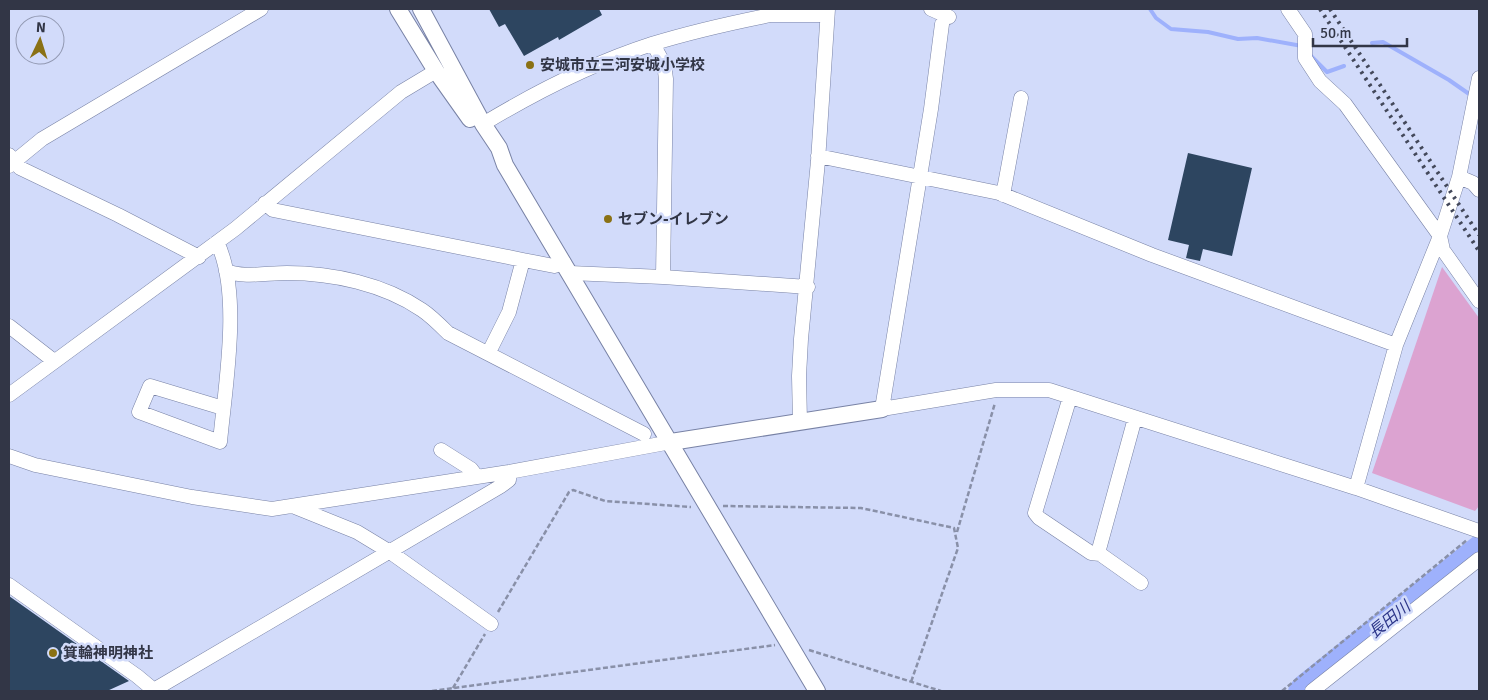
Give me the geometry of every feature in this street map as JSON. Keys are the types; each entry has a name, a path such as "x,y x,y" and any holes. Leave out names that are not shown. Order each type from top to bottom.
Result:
{"street":[{"path":"199,257 118,214 20,168 10,160 261,9"},
{"path":"398,9 436,71 494,154 505,164"},
{"path":"421,9 483,124 499,148 505,164 817,691"},
{"path":"882,409 946,20 931,9"},
{"path":"1288,9 1305,34 1306,58 1320,80 1345,104 1440,236 1442,250 1479,301"},
{"path":"483,124 534,93 653,44 770,12 827,12 808,288 799,376 800,422"},
{"path":"653,44 664,64 666,79 663,277"},
{"path":"9,395 199,257 401,92 436,71"},
{"path":"1356,488 1396,345 1440,236 1459,178 1478,85"},
{"path":"1003,195 1021,98"},
{"path":"818,156 920,175 1003,195 1144,252 1396,345"},
{"path":"1459,178 1472,183 1479,190"},
{"path":"265,203 273,210 554,266 663,277 808,288"},
{"path":"218,242 226,271 231,326 220,442 139,412 150,386 223,408"},
{"path":"489,352 509,312 523,260"},
{"path":"226,271 261,274 314,273 376,288 401,298 423,310 448,332 644,434"},
{"path":"9,326 54,361"},
{"path":"9,456 36,466 224,503 272,509 509,472 671,442 999,390 1049,390 1478,529"},
{"path":"1070,397 1036,513 1038,518 1091,553 1098,554 1141,583"},
{"path":"1098,554 1135,418"},
{"path":"441,450 471,469 476,477"},
{"path":"9,585 154,691 501,486 509,480 509,472"},
{"path":"294,507 357,532 390,552 491,624"},
{"path":"1317,689 1479,560"}],"path":[{"path":"956,534 999,390"},
{"path":"453,688 569,492 573,490 605,501 696,508 718,506 861,508 954,528 958,548 911,682"},
{"path":"1282,691 1470,538 1478,529"},
{"path":"432,691 789,643 941,691"}],"shaded area":[{"path":"1442,267 1479,318 1479,506 1475,511 1372,473"}],"building":[{"path":"489,9 599,9 602,15 559,40 558,37 524,56 505,24 499,27"},
{"path":"1188,153 1252,168 1232,256 1203,249 1200,261 1186,258 1189,245 1168,240"},
{"name":"箕輪神明神社","path":"9,596 129,681 107,691 9,691"}],"waterway":[{"path":"1150,9 1156,18 1171,29 1208,32 1238,39 1257,38 1302,46"},
{"path":"1372,43 1383,42 1449,80 1472,96"},
{"path":"1310,55 1327,72 1344,66"},
{"name":"長田川","path":"1299,691 1479,546"}],"railway":[{"path":"1320,9 1479,251"},
{"path":"1330,9 1479,235"}],"place":[{"name":"安城市立三河安城小学校","path":"530,65"},
{"name":"セブン-イレブン","path":"608,219"},
{"name":"箕輪神明神社","path":"53,653"}]}
